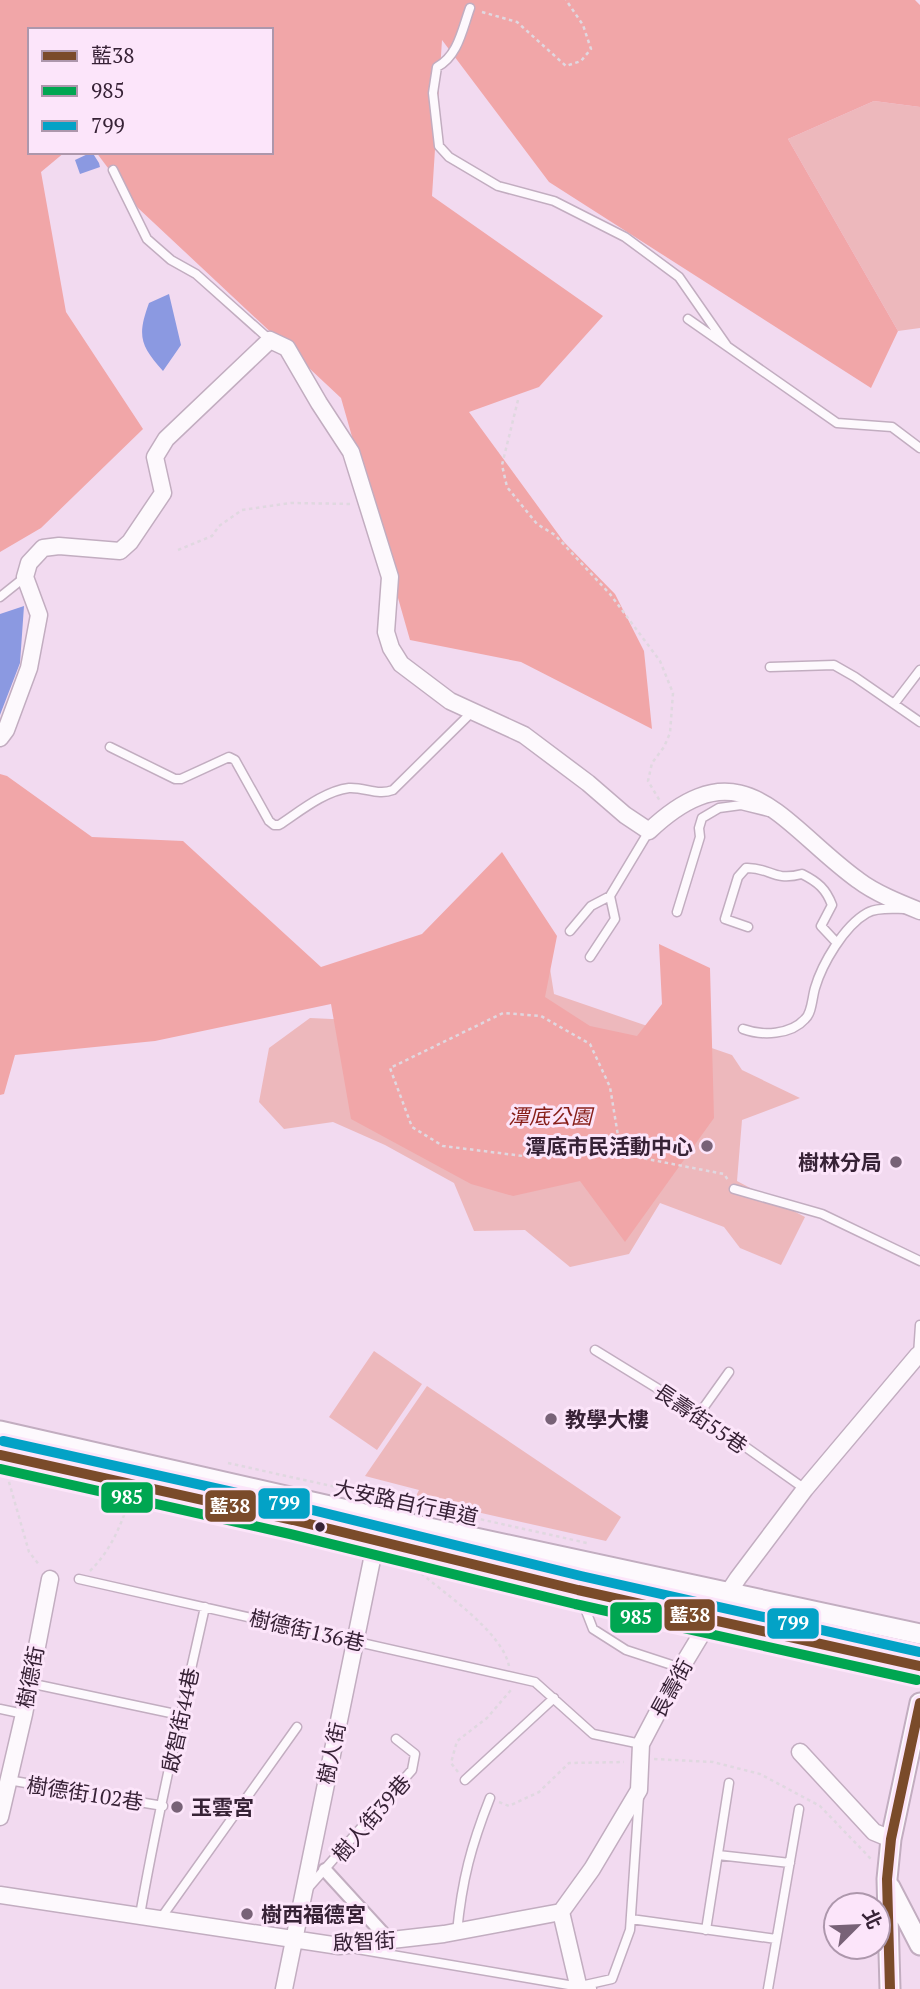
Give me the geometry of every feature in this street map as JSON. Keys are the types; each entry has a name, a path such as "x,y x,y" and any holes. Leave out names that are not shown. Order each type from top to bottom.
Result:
{"street":[{"path":"0,738 6,730 29,668 38,615 25,577 29,563 43,548 59,546 120,551 130,542 163,493 155,457 166,439 270,341 287,348 351,452 390,577 386,632 391,648 401,664 450,701 524,735 649,831 670,811 709,792 725,791 755,797 860,882 917,910"},
{"name":"長壽街","path":"561,1912 592,1869 639,1790 641,1744 710,1620 805,1489 919,1355"},
{"path":"0,1431 379,1517 920,1634"},
{"path":"0,1455 920,1667"},
{"name":"樹人街","path":"284,1989 379,1517"},
{"name":"樹德街","path":"1,1807 24,1714 50,1579"},
{"path":"890,1989 887,1879 891,1839 920,1703"},
{"path":"800,1752 874,1832 891,1839"},
{"path":"325,1870 389,1940"},
{"path":"887,1879 920,1945"},
{"name":"啟智街","path":"0,1895 339,1946 457,1932 561,1912"},
{"path":"561,1912 583,1988"}],"lane":[{"path":"470,8 449,61 437,67 433,93 439,146 449,158 498,186 554,201 625,237 679,277 727,346"},
{"path":"113,170 147,239 171,260 196,274 270,341"},
{"path":"688,319 837,422 892,427 920,448"},
{"path":"0,597 25,577"},
{"path":"771,667 834,665 856,677 920,722"},
{"path":"894,704 920,670"},
{"path":"110,747 175,779 181,779 229,757 234,760 268,821 279,825 316,801 346,788 383,794 393,790 473,711"},
{"path":"677,912 700,837 702,818 719,808 741,805 766,813 775,811"},
{"path":"570,931 591,906 610,896 649,831"},
{"path":"748,927 725,919 738,877 746,868 787,878 802,874 817,881 827,892 832,905 821,926 836,942"},
{"path":"590,957 615,919 610,896"},
{"path":"743,1029 775,1033 795,1027 807,1018 816,985 836,942 867,912 917,910"},
{"path":"733,1189 822,1214 920,1262"},
{"path":"919,1355 920,1325"},
{"name":"長壽街55巷","path":"595,1350 699,1413 805,1489"},
{"path":"699,1413 729,1372"},
{"name":"樹德街136巷","path":"79,1579 535,1682 554,1698"},
{"path":"578,1590 593,1629 626,1650 681,1668"},
{"name":"啟智街44巷","path":"141,1915 156,1824 163,1807 180,1715 205,1607"},
{"path":"28,1683 180,1715"},
{"path":"465,1780 554,1698 593,1734 641,1744"},
{"path":"0,1709 24,1714"},
{"path":"161,1918 297,1727"},
{"name":"樹人街39巷","path":"302,1894 412,1770 415,1754 396,1740"},
{"name":"樹德街102巷","path":"8,1780 163,1807"},
{"path":"706,1930 729,1783"},
{"path":"339,1946 583,1988 612,1979 630,1930 639,1790"},
{"path":"457,1932 461,1889 473,1841 490,1798"},
{"path":"768,1989 799,1809"},
{"path":"718,1855 790,1863"},
{"path":"631,1919 776,1939"}],"path":[{"path":"470,8 517,22 566,66 581,61 591,49 583,25 566,0"},
{"path":"518,400 502,465 507,486 537,524 555,535 610,594 660,661 673,693 670,733 652,763 648,781 656,798 670,811"},
{"path":"178,550 212,537 219,526 242,510 291,503 369,504"},
{"path":"621,1154 610,1087 590,1044 541,1016 503,1013 390,1068 412,1127 443,1146 523,1156 621,1154 724,1174 733,1189"},
{"name":"大安路自行車道","path":"218,1461 594,1545"}],"green space":[{"path":"0,0 915,0 920,5 920,107 874,101 788,139 898,331 871,388 549,182 442,40 432,196 603,316 539,387 469,412 564,542 615,594 644,651 652,729 521,662 410,640 341,398 138,208 98,154 273,154 273,28 28,28 28,154 63,154 41,172 66,312 143,429 41,528 0,552"},
{"path":"874,101 920,107 920,328 898,331 788,139"},
{"path":"0,774 7,776 92,837 183,841 321,967 422,934 502,852 557,936 545,997 590,1026 637,1036 662,1004 659,944 710,968 714,1118 625,1242 580,1181 513,1196 471,1184 351,1119 331,1004 155,1041 15,1055 4,1094 0,1095"},
{"name":"潭底公園","path":"543,924 554,994 732,1055 742,1070 800,1098 742,1120 737,1181 805,1217 781,1265 740,1248 724,1227 660,1203 629,1254 570,1267 525,1230 474,1231 454,1183 385,1145 333,1122 284,1129 259,1102 269,1048 310,1018 418,1023"},
{"path":"374,1351 422,1384 377,1450 329,1417"},
{"path":"427,1386 621,1517 606,1541 415,1498 419,1490 365,1476"}],"water":[{"path":"93,154 100,167 80,174 75,160"},
{"path":"169,294 181,345 163,371 145,347 142,332 149,303"},
{"path":"24,606 20,663 0,715 0,614"}],"transit line":[{"name":"799","path":"3,1441 296,1506 581,1576 920,1652"},
{"name":"藍38","path":"0,1455 293,1520 578,1590 920,1666"},
{"name":"985","path":"0,1469 290,1534 575,1604 917,1680"},
{"name":"藍38","path":"890,1989 887,1879 891,1839 920,1703"}],"place":[{"name":"潭底市民活動中心","path":"707,1146"},
{"name":"樹林分局","path":"896,1162"},
{"name":"教學大樓","path":"551,1419"},
{"name":"玉雲宮","path":"177,1807"},
{"name":"樹西福德宮","path":"247,1914"}]}
